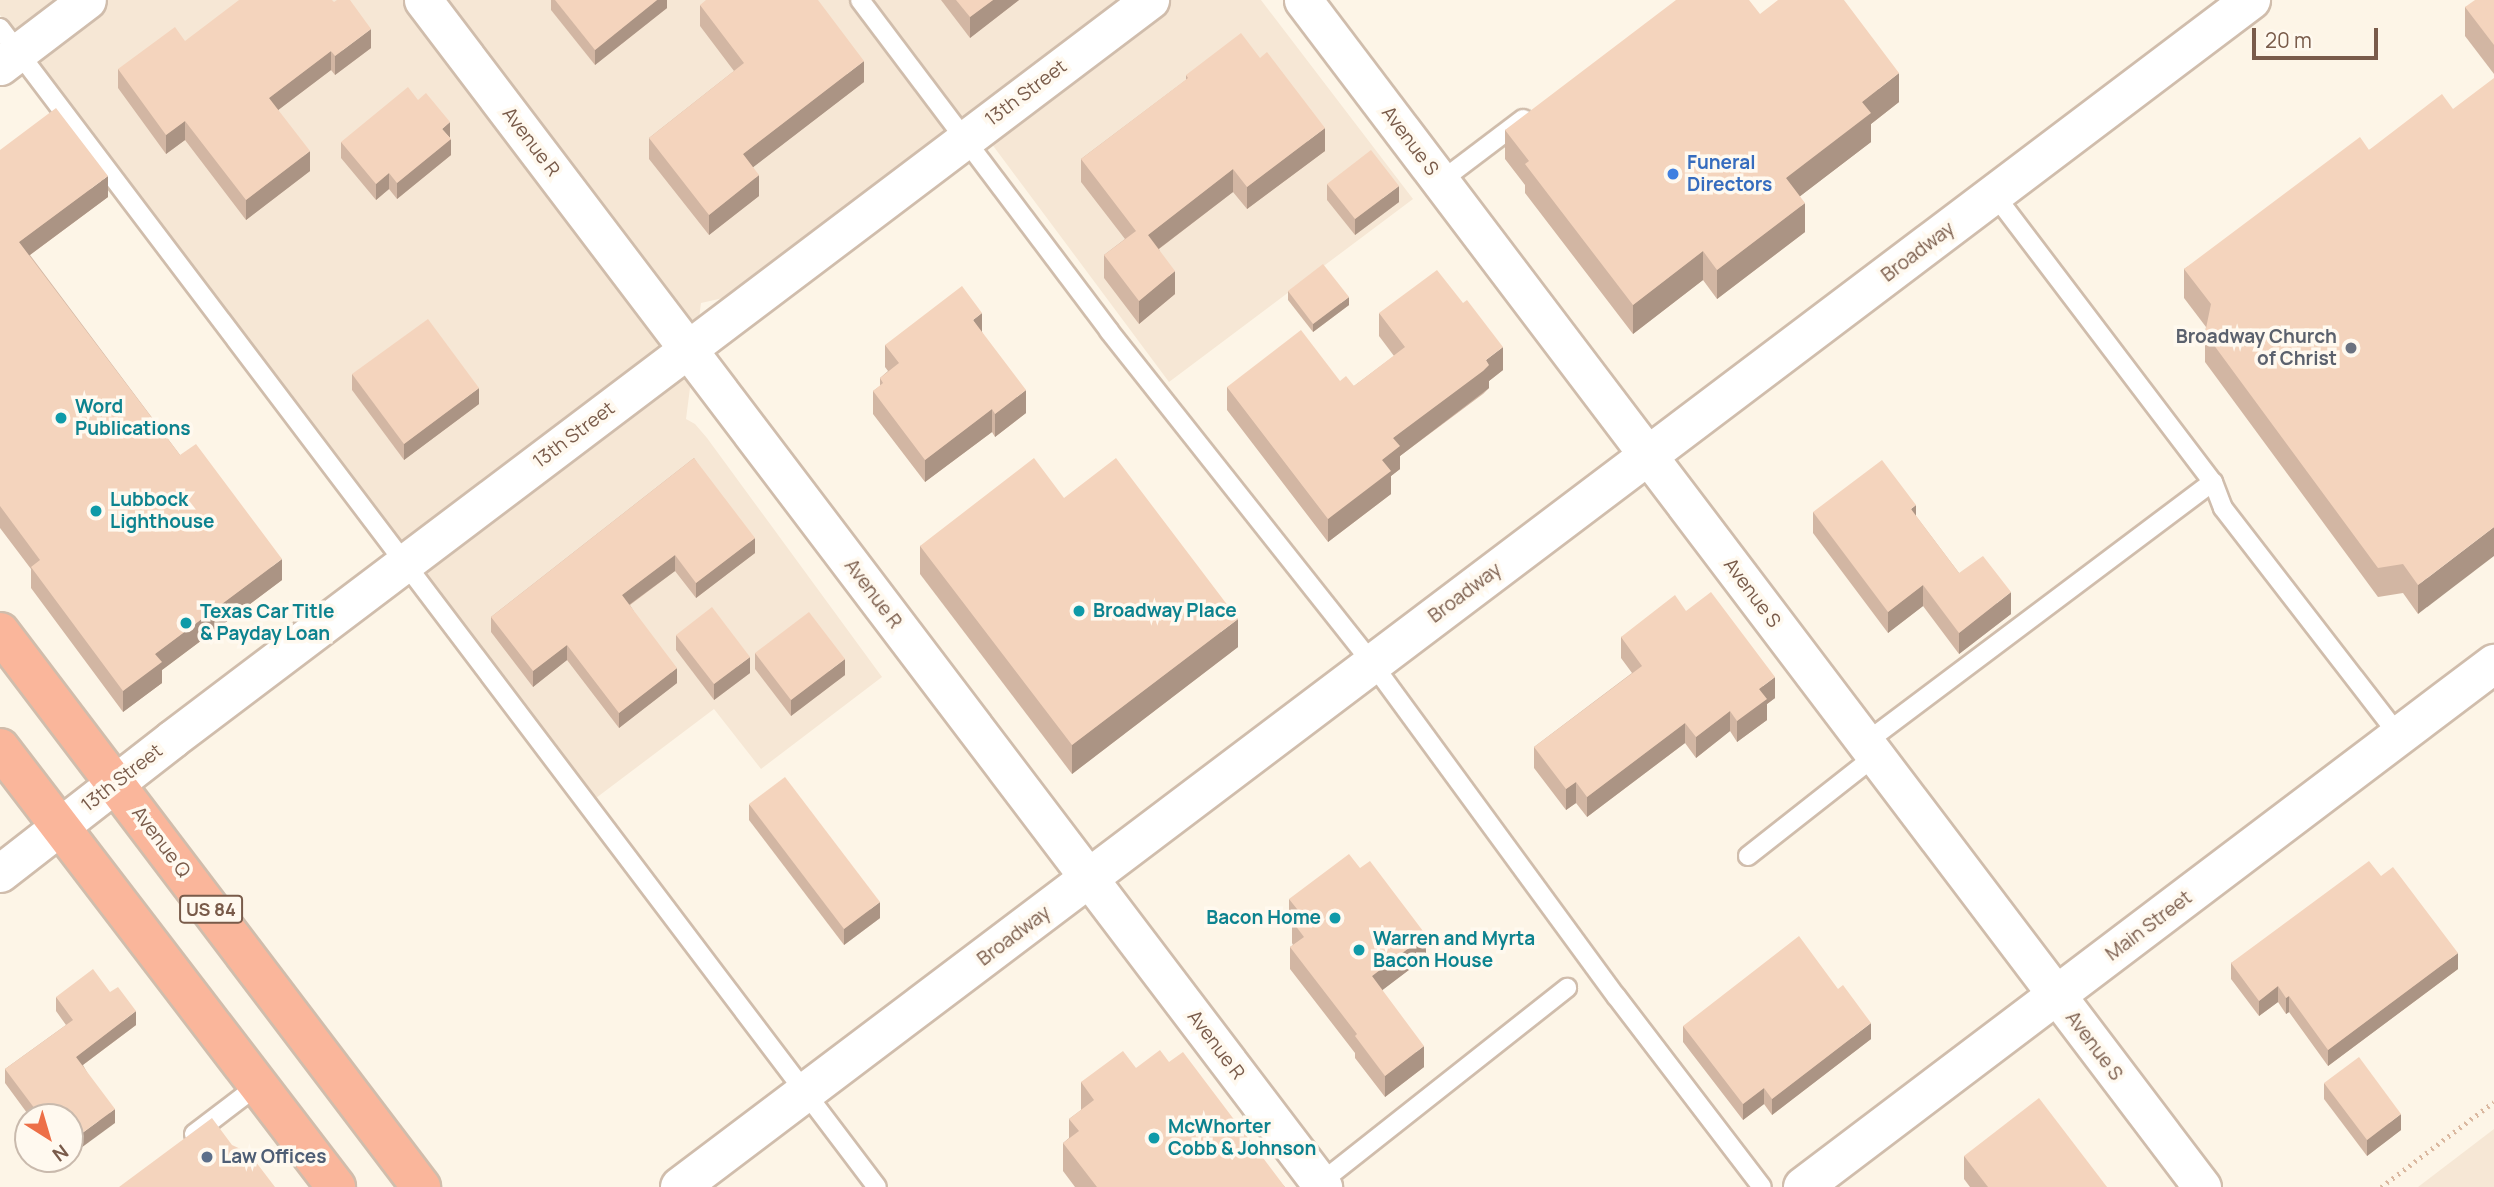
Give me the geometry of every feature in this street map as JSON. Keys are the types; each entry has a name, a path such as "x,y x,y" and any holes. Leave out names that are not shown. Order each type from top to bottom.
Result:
{"highway":[{"name":"Avenue Q","path":"0,632 421,1187"},
{"path":"0,748 336,1187"}],"main road":[{"name":"Broadway","path":"680,1187 2251,0"},
{"name":"Main Street","path":"1803,1187 2494,664"}],"street":[{"path":"6,49 87,0"},
{"name":"Avenue R","path":"423,0 1322,1185"},
{"name":"13th Street","path":"0,873 1150,0"},
{"name":"Avenue S","path":"1303,0 2202,1187"}],"lane":[{"path":"860,0 1109,331 1372,663 1608,985 1762,1187"},
{"path":"6,49 405,563 877,1187"},
{"path":"1441,181 1536,109"},
{"path":"1994,194 2213,482 2223,508 2399,736"},
{"path":"1748,856 1870,749 2213,482"},
{"path":"1322,1185 1567,988"},
{"path":"179,1145 258,1085"}],"path":[{"path":"2381,1187 2494,1101"}],"shaded area":[{"path":"0,0 1261,0 1413,199 1169,382 971,116 732,296 701,303 686,419 695,424 707,438 882,677 761,769 714,709 596,798 0,15"},
{"path":"2494,1129 2494,1187 2418,1187"}],"building":[{"path":"239,0 350,0 371,29 335,56 331,51 269,98 310,151 246,200 185,121 166,135 118,69 175,27 185,41"},
{"path":"555,0 657,0 595,50"},
{"path":"706,0 818,0 864,61 743,154 759,175 709,215 649,138 744,63 700,5"},
{"path":"956,0 993,0 970,17"},
{"name":"Funeral Directors","path":"1676,0 1749,0 1760,14 1778,0 1844,0 1899,73 1862,102 1871,113 1786,178 1805,203 1717,270 1703,251 1633,305 1525,164 1529,161 1505,130"},
{"path":"2475,0 2494,0 2494,45 2465,7"},
{"path":"1241,33 1260,58 1267,52 1325,128 1247,187 1233,169 1148,235 1175,271 1139,301 1104,255 1136,231 1081,159 1188,78 1186,75"},
{"name":"Broadway Church of Christ","path":"2494,78 2494,527 2418,585 2403,564 2378,568 2205,333 2211,304 2184,269 2360,137 2369,150 2442,94 2453,109"},
{"path":"408,87 418,100 426,93 450,122 442,129 451,139 397,183 389,173 376,184 341,142"},
{"path":"56,108 108,176 19,242 180,455 196,444 282,559 155,654 162,662 123,691 31,567 40,560 0,506 0,150"},
{"path":"1371,150 1399,186 1355,219 1327,184"},
{"path":"1323,264 1349,297 1313,324 1288,291"},
{"path":"1437,270 1463,303 1467,300 1503,347 1486,360 1489,365 1483,371 1393,438 1400,446 1382,460 1391,471 1328,519 1227,387 1301,330 1340,381 1346,376 1354,386 1405,347 1379,313"},
{"path":"962,286 982,313 973,320 1026,390 995,414 992,409 925,460 873,391 883,383 880,378 899,363 885,345"},
{"path":"428,319 479,388 404,444 352,374"},
{"path":"694,458 755,538 696,583 675,555 622,595 677,668 619,713 567,645 533,671 491,617"},
{"name":"Broadway Place","path":"1034,458 1064,498 1116,458 1238,619 1072,745 920,546"},
{"path":"1882,460 1916,505 1911,509 1959,573 1983,556 2011,592 1959,633 1923,585 1888,612 1813,512"},
{"path":"1711,592 1775,677 1759,689 1767,699 1737,721 1730,711 1696,737 1685,723 1587,797 1576,782 1566,789 1534,747 1642,666 1621,637 1675,595 1686,611"},
{"path":"712,607 750,657 714,684 676,635"},
{"path":"809,612 845,659 791,700 755,653"},
{"path":"785,777 880,902 844,929 749,804"},
{"name":"Warren and Myrta Bacon House","path":"1349,854 1360,868 1370,861 1426,935 1372,976 1424,1046 1385,1076 1355,1036 1357,1034 1290,947 1304,937 1292,921 1301,914 1289,899"},
{"path":"2369,861 2381,876 2393,867 2458,953 2328,1050 2289,996 2286,998 2278,986 2259,1001 2231,963"},
{"path":"1799,936 1838,989 1843,985 1871,1023 1772,1099 1764,1088 1743,1104 1683,1026"},
{"path":"93,969 110,992 118,987 136,1011 76,1057 115,1109 84,1132 84,1103 30,1103 5,1069 73,1020 56,997"},
{"name":"McWhorter Cobb & Johnson","path":"1160,1050 1169,1062 1183,1052 1285,1187 1097,1187 1063,1143 1079,1131 1069,1119 1094,1100 1081,1082 1123,1051 1136,1068"},
{"path":"2359,1057 2401,1114 2367,1140 2324,1083"},
{"path":"2039,1098 2107,1187 1988,1187 1964,1156"},
{"path":"212,1118 232,1145 249,1153 275,1187 119,1187"}],"place":[{"name":"Funeral Directors","path":"1673,174"},
{"name":"Broadway Church of Christ","path":"2351,348"},
{"name":"Word Publications","path":"61,418"},
{"name":"Lubbock Lighthouse","path":"96,511"},
{"name":"Broadway Place","path":"1079,611"},
{"name":"Texas Car Title & Payday Loan","path":"186,623"},
{"name":"Bacon Home","path":"1335,918"},
{"name":"Warren and Myrta Bacon House","path":"1359,950"},
{"name":"McWhorter Cobb & Johnson","path":"1154,1138"},
{"name":"Law Offices","path":"207,1157"}]}
